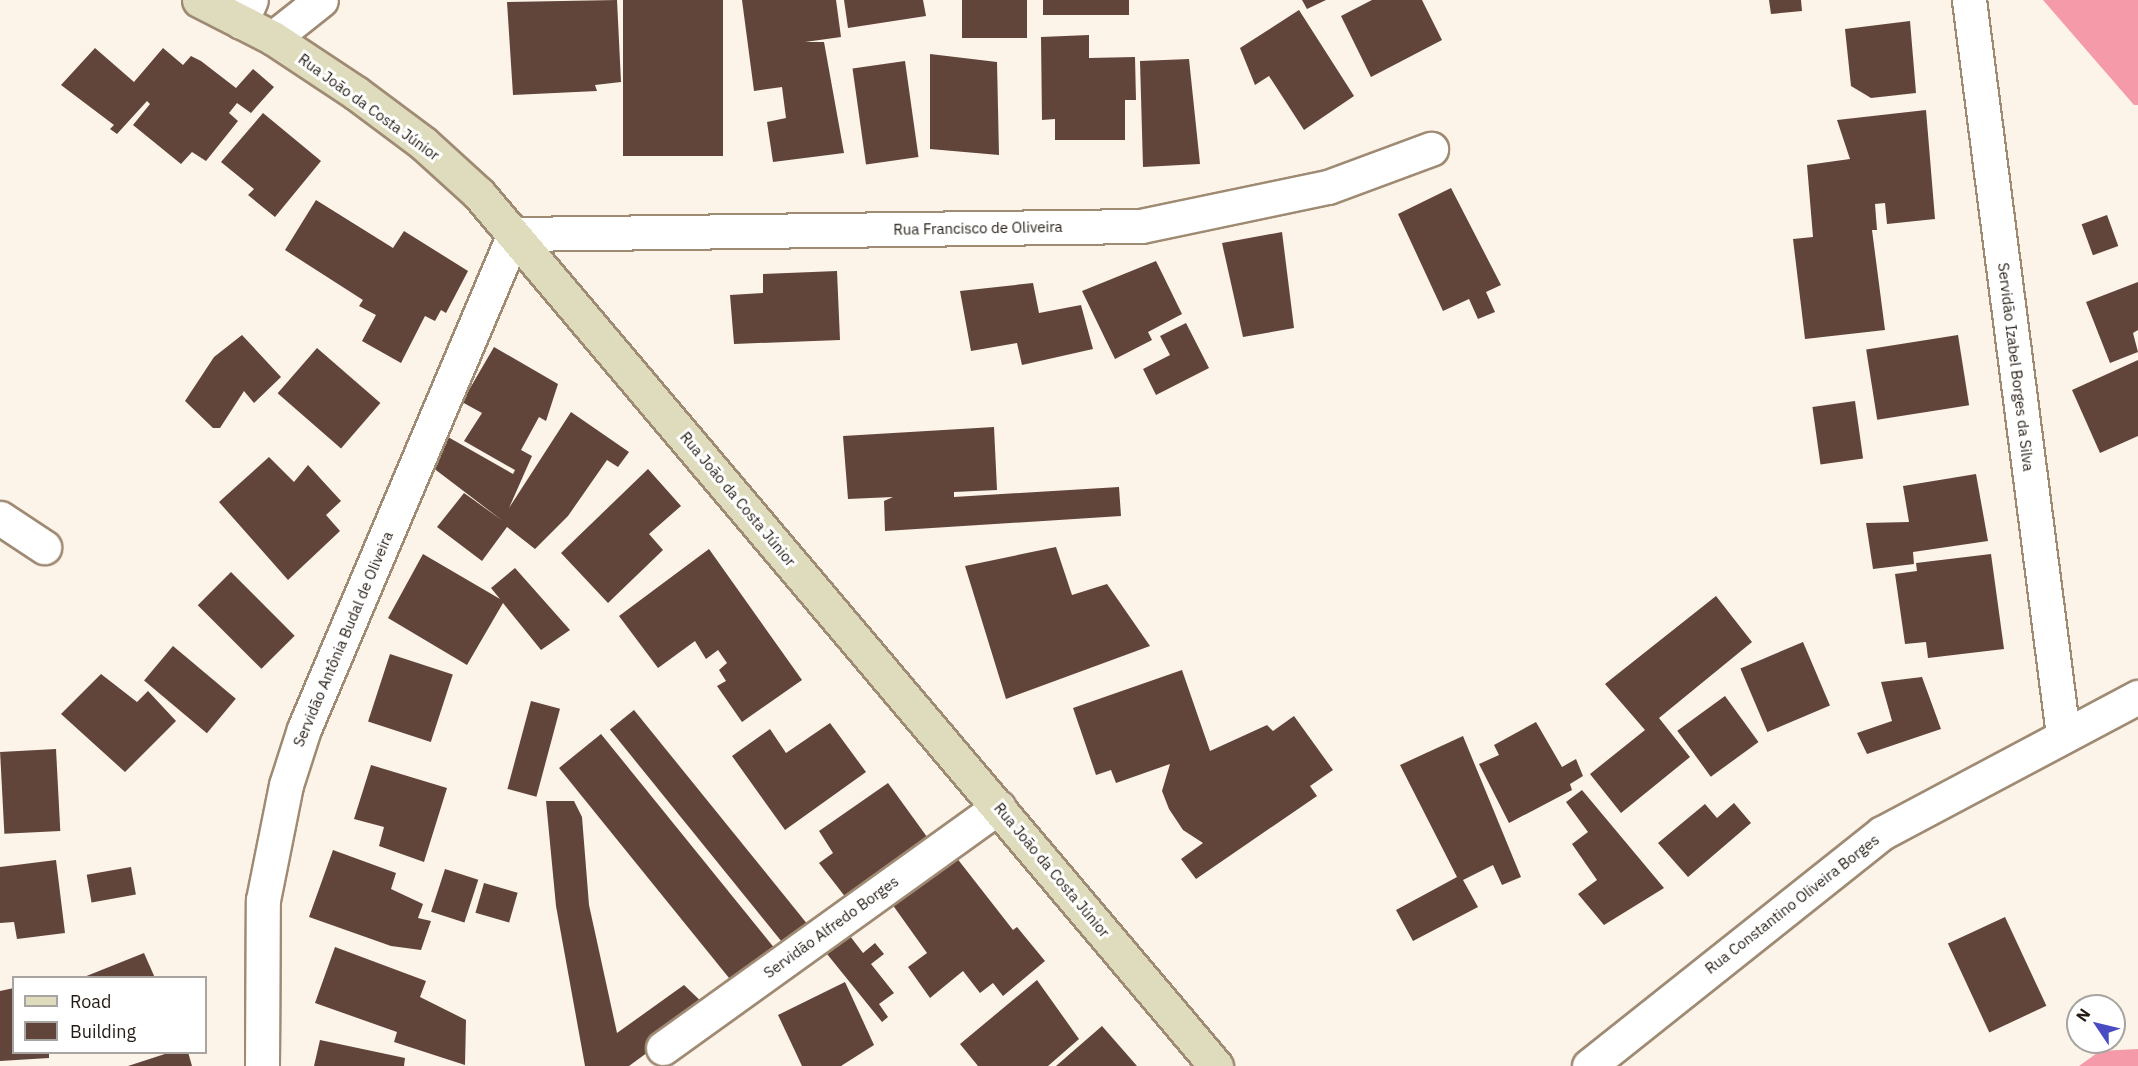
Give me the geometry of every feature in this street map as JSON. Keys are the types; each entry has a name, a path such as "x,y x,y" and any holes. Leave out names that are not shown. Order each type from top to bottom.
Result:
{"main road":[{"name":"Rua João da Costa Júnior","path":"199,0 246,11 273,38 423,143 514,234 1216,1066"}],"street":[{"path":"273,38 321,0"},
{"name":"Servidão Izabel Borges da Silva","path":"1969,0 2063,735"},
{"name":"Rua Francisco de Oliveira","path":"514,234 1142,226 1328,187 1431,149"},
{"name":"Servidão Antônia Budal de Oliveira","path":"262,1066 263,900 285,785 304,729 514,234"},
{"path":"0,518 44,547"},
{"name":"Rua Constantino Oliveira Borges","path":"1588,1066 1882,833 2138,697"},
{"name":"Servidão Alfredo Borges","path":"663,1048 999,807"}],"shaded area":[{"path":"2043,0 2138,0 2138,105 2134,105"},
{"path":"2138,1049 2138,1066 2079,1066 2096,1054 2126,1054 2126,1050"}],"building":[{"path":"617,0 621,82 595,85 597,91 513,95 507,2"},
{"path":"623,0 723,0 723,156 623,156"},
{"path":"742,0 836,0 841,37 805,42 824,42 844,153 773,162 767,122 786,118 782,87 754,91"},
{"path":"844,0 923,0 926,16 848,28"},
{"path":"962,0 1027,0 1027,38 962,38"},
{"path":"1043,0 1129,0 1129,15 1043,15"},
{"path":"1302,0 1326,0 1307,9"},
{"path":"1372,0 1422,0 1442,40 1371,77 1341,16"},
{"path":"1769,0 1801,0 1802,11 1771,14"},
{"path":"1299,10 1354,96 1304,130 1269,76 1255,85 1240,48"},
{"path":"1910,21 1916,93 1871,98 1851,86 1845,29"},
{"path":"1089,35 1089,58 1135,57 1136,100 1125,100 1125,140 1055,140 1055,119 1042,120 1041,37"},
{"path":"95,48 134,82 163,48 183,65 191,56 201,61 236,88 253,69 274,87 251,113 237,103 229,113 238,121 206,161 192,152 181,164 133,125 150,104 147,101 117,134 110,129 114,125 61,85"},
{"path":"930,54 997,62 999,155 930,149"},
{"path":"1189,59 1200,164 1143,167 1140,61"},
{"path":"905,61 918,157 866,164 853,68"},
{"path":"1926,110 1935,219 1887,224 1885,203 1875,204 1877,230 1872,230 1885,330 1805,339 1793,239 1813,237 1807,165 1850,159 1837,120"},
{"path":"263,113 321,161 275,217 248,195 254,189 221,162"},
{"path":"1451,188 1501,285 1486,292 1495,312 1478,319 1469,299 1443,311 1398,214"},
{"path":"316,200 393,248 404,231 468,271 446,313 441,310 435,321 425,316 401,363 362,341 376,315 359,306 363,300 285,250"},
{"path":"2107,215 2118,246 2093,255 2082,224"},
{"path":"1282,232 1294,328 1243,337 1222,243"},
{"path":"1156,261 1182,314 1148,332 1152,340 1115,359 1082,291"},
{"path":"837,271 840,340 734,344 730,295 763,293 763,274"},
{"path":"2138,282 2138,330 2133,333 2138,352 2110,363 2086,302"},
{"path":"1033,283 1039,313 1081,305 1093,349 1022,365 1017,343 971,351 960,291"},
{"path":"1186,323 1209,368 1156,395 1143,369 1170,355 1160,336"},
{"path":"242,335 281,377 254,403 244,391 220,428 213,428 185,401 214,357"},
{"path":"1958,335 1969,405 1877,420 1866,350"},
{"path":"494,347 558,384 546,421 539,417 521,450 532,456 509,508 571,412 629,452 618,467 607,460 568,516 535,549 507,527 482,561 437,527 464,493 503,521 428,464 441,433 513,474 515,470 464,441 482,413 462,402"},
{"path":"317,348 380,403 341,448 278,393"},
{"path":"2138,360 2138,436 2100,453 2072,390"},
{"path":"1855,401 1863,458 1820,464 1812,407"},
{"path":"994,427 997,490 954,492 954,497 1119,487 1121,516 885,531 884,501 893,497 848,499 843,436"},
{"path":"269,457 294,482 308,465 341,501 326,515 340,531 288,580 219,502"},
{"path":"648,469 681,506 649,534 663,550 608,603 561,553"},
{"path":"1976,474 1988,541 1913,552 1914,564 1873,569 1866,523 1909,522 1903,486"},
{"path":"1056,547 1072,595 1107,584 1150,646 1006,699 965,566"},
{"path":"709,549 802,680 742,722 717,686 726,681 719,670 727,663 718,650 706,659 695,641 658,668 619,616"},
{"path":"423,554 500,599 491,588 515,568 570,630 541,650 503,603 467,665 388,618"},
{"path":"1991,554 2004,649 1928,658 1926,642 1905,644 1895,574 1917,571 1916,563"},
{"path":"231,572 295,636 261,669 198,605"},
{"path":"1716,596 1752,642 1659,718 1690,757 1621,813 1590,774 1645,730 1605,684"},
{"path":"1803,642 1830,706 1767,732 1740,669"},
{"path":"173,646 236,699 207,733 144,680"},
{"path":"390,654 453,674 431,742 368,722"},
{"path":"1182,670 1210,751 1267,725 1273,731 1294,716 1333,770 1310,786 1317,796 1196,879 1181,859 1203,843 1183,830 1169,809 1162,791 1170,764 1116,783 1111,770 1096,775 1073,708"},
{"path":"101,674 137,702 148,691 176,721 125,772 61,714"},
{"path":"1922,677 1941,729 1867,754 1857,733 1892,721 1881,682"},
{"path":"1725,696 1759,742 1711,777 1677,731"},
{"path":"531,701 560,709 536,797 507,789"},
{"path":"634,710 812,930 788,949 610,730"},
{"path":"1536,722 1562,767 1576,759 1583,776 1570,784 1572,790 1509,823 1479,764 1499,755 1494,745"},
{"path":"830,723 866,772 785,830 732,756 770,729 786,753"},
{"path":"601,734 780,955 738,989 559,768"},
{"path":"1463,736 1521,877 1502,885 1493,865 1463,880 1478,907 1413,941 1396,910 1457,877 1400,765"},
{"path":"56,749 60,831 4,834 0,752"},
{"path":"371,765 447,788 424,862 379,846 384,827 354,819"},
{"path":"888,783 930,841 850,903 819,863 833,853 819,831"},
{"path":"1582,790 1664,888 1604,925 1578,894 1597,880 1572,844 1588,832 1566,802"},
{"path":"546,801 574,801 582,817 589,905 617,1033 684,985 708,1008 629,1066 585,1066 556,906"},
{"path":"1734,803 1751,823 1688,877 1658,843 1705,804 1717,818"},
{"path":"333,850 396,873 391,889 423,904 418,918 431,921 421,950 391,946 309,917"},
{"path":"956,857 1013,930 1017,927 1045,961 1003,996 993,983 980,993 963,971 930,998 908,967 927,953 892,904"},
{"path":"56,860 65,933 17,939 14,922 0,923 0,867"},
{"path":"131,867 136,895 92,902 87,875"},
{"path":"445,869 478,880 464,923 431,912"},
{"path":"484,883 518,893 509,922 475,913"},
{"path":"2005,917 2046,1006 1989,1032 1948,944"},
{"path":"850,936 863,953 875,943 884,954 871,964 894,993 879,1004 888,1017 882,1022 827,954"},
{"path":"335,947 426,981 420,997 466,1020 465,1065 394,1042 397,1032 315,1003"},
{"path":"144,953 154,976 86,976"},
{"path":"1037,980 1079,1039 1048,1066 978,1066 960,1044"},
{"path":"845,982 874,1045 841,1066 802,1066 778,1015"},
{"path":"12,988 12,1054 49,1054 49,1058 0,1061 0,991"},
{"path":"1102,1026 1137,1066 1056,1066"},
{"path":"320,1040 405,1058 404,1066 314,1066"},
{"path":"165,1054 189,1054 192,1066 128,1066"}]}
